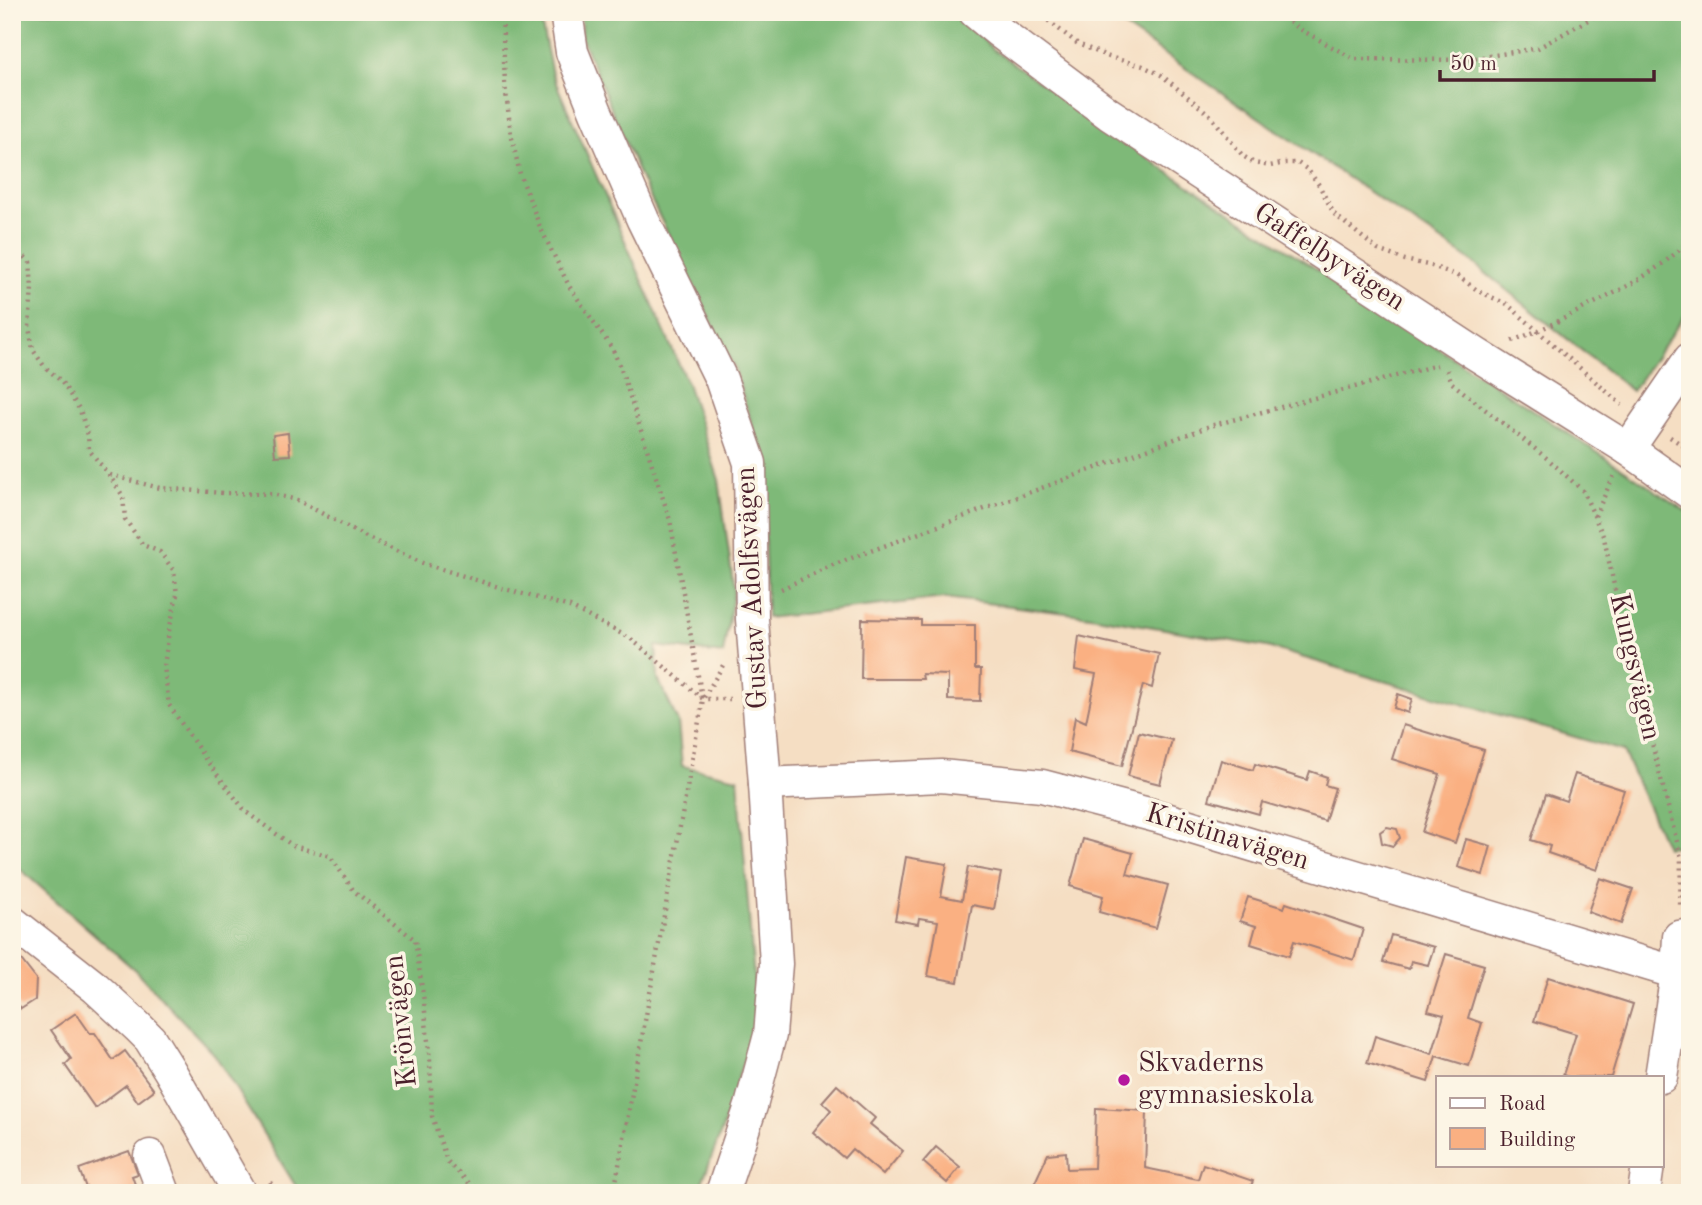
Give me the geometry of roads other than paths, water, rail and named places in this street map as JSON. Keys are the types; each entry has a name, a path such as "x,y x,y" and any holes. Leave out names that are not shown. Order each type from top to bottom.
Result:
{"street":[{"name":"Gustav Adolfsvägen","path":"566,12 572,52 596,112 643,220 721,379 750,463 752,619 776,964 770,1035 751,1107 722,1193"},
{"name":"Gaffelbyvägen","path":"975,12 1109,114 1475,354 1628,449 1690,493"},
{"path":"1628,449 1690,359"},
{"name":"Kristinavägen","path":"765,784 941,776 1042,786 1156,816 1677,973"},
{"path":"12,922 96,988 149,1040 170,1071 240,1193"},
{"path":"1661,1076 1685,936"},
{"path":"150,1156 164,1193"},
{"path":"1644,1193 1648,1166"}],"place":[{"name":"Skvaderns gymnasieskola","path":"1124,1080"}]}
